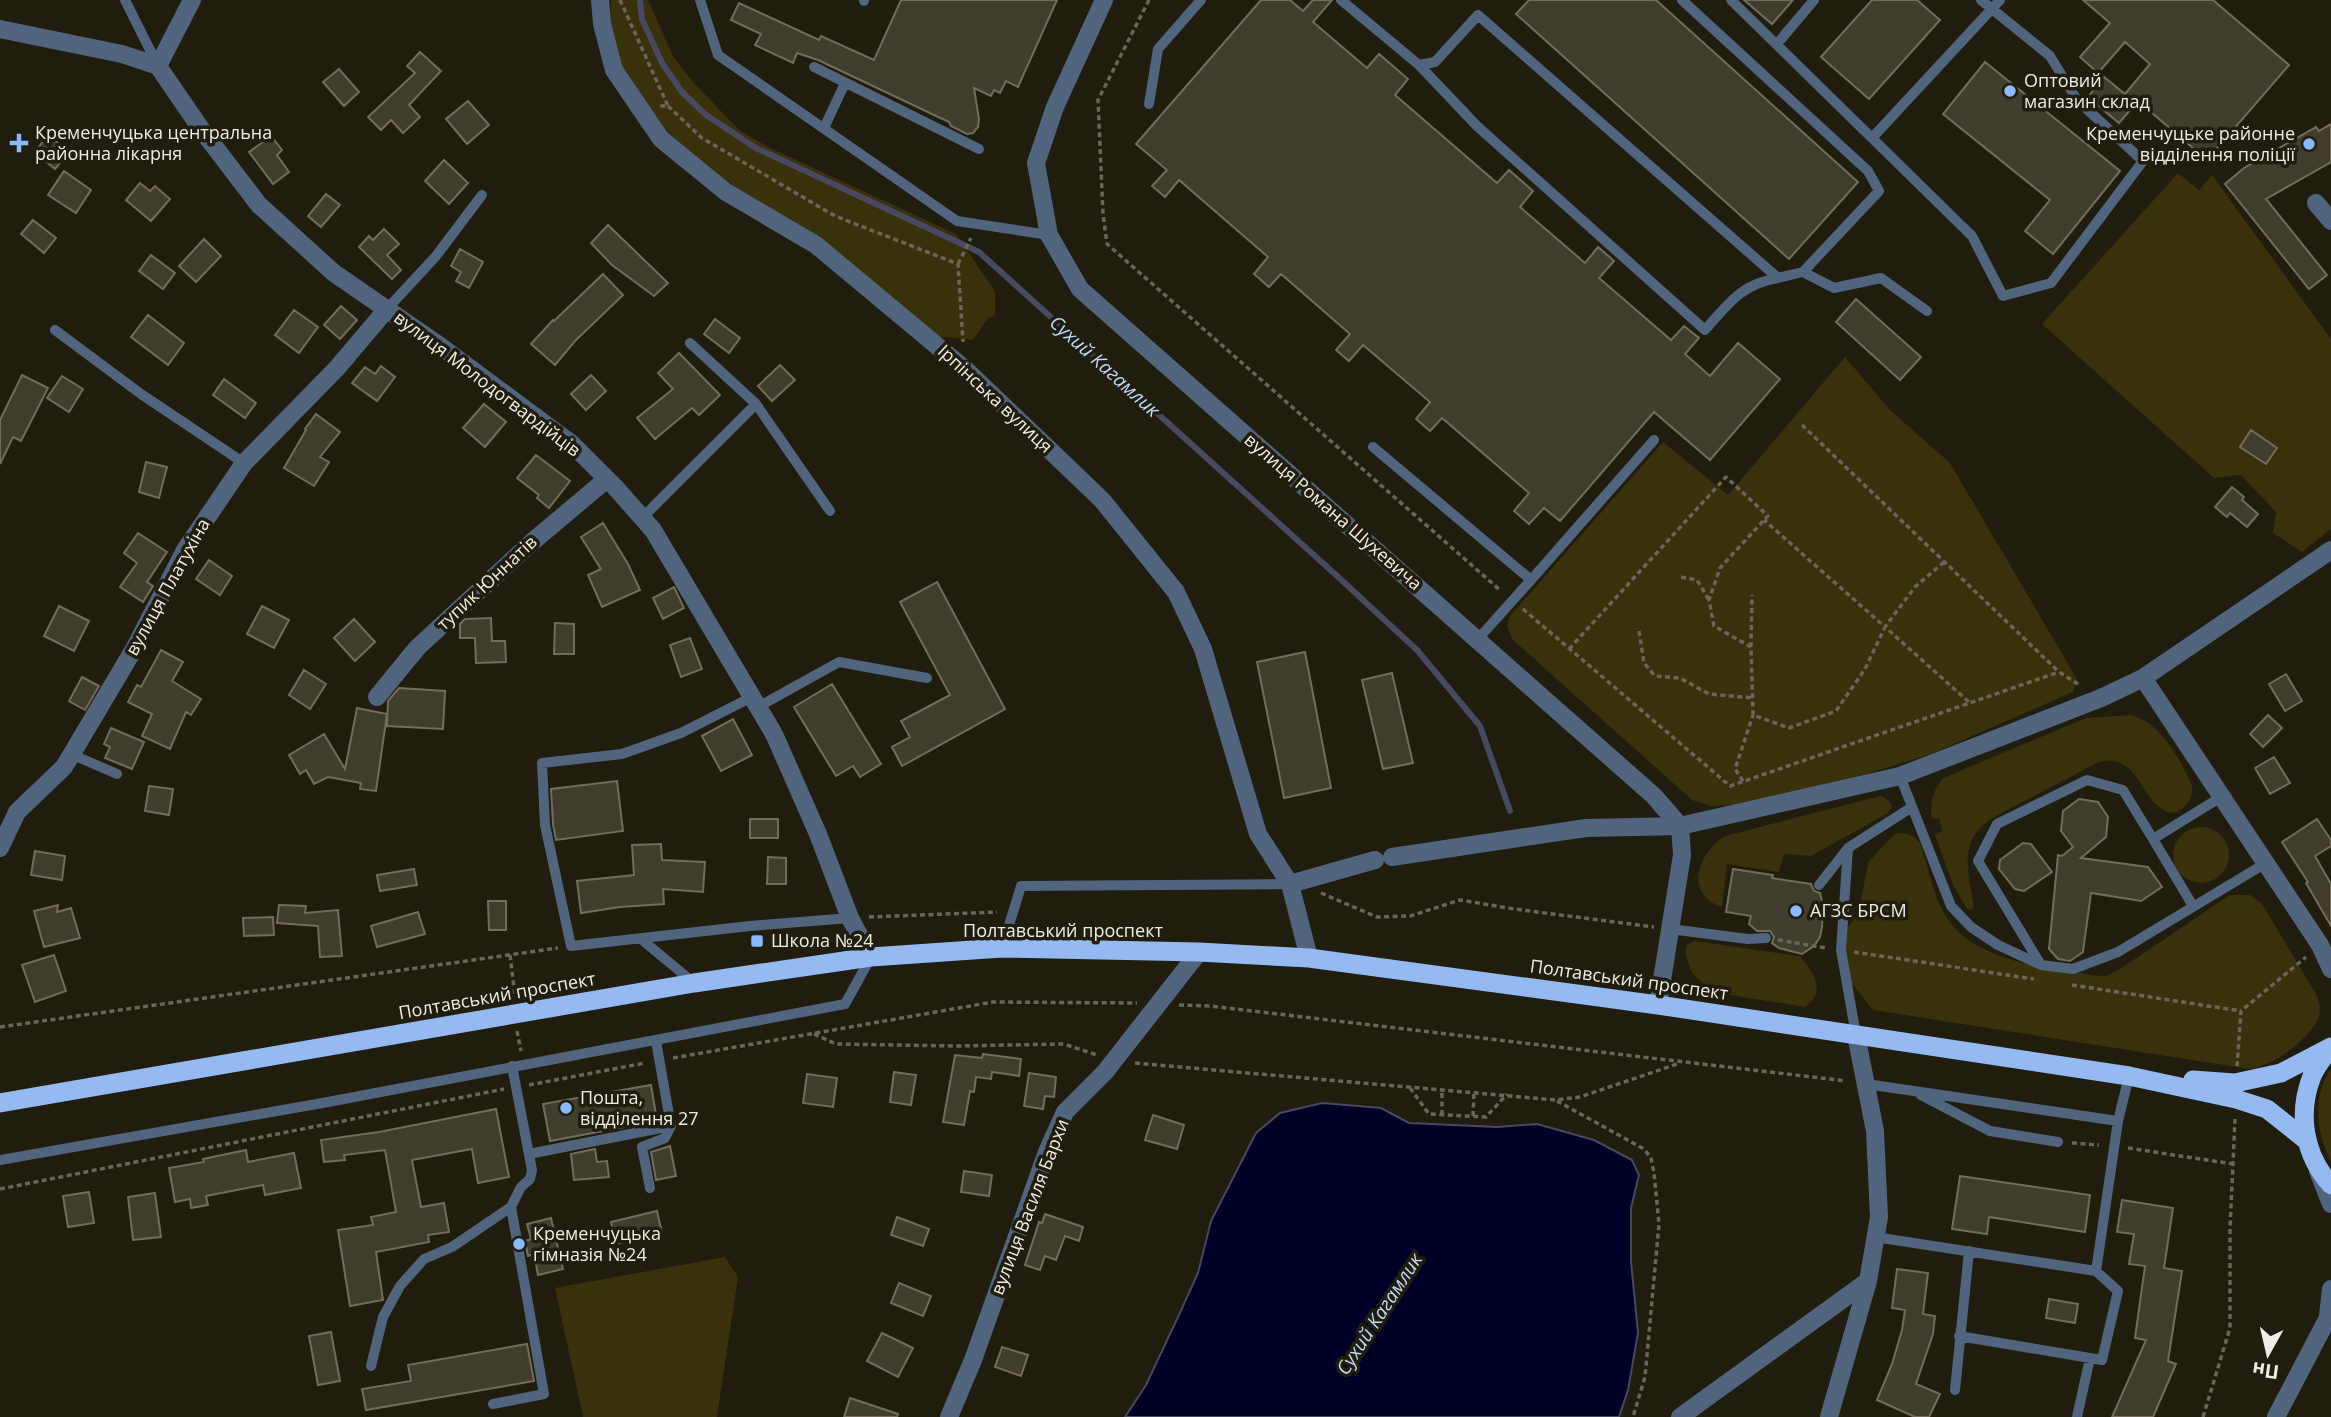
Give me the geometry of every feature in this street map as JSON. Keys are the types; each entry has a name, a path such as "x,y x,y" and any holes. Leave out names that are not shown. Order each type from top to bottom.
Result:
{"highway":[{"name":"Полтавський проспект","path":"0,1102 694,983 871,957 1002,948 1199,952 1309,958 1658,1005 2236,1091 2267,1110 2306,1140"},
{"path":"2236,1091 2281,1073 2331,1047"},
{"path":"2325,1178 2306,1140 2304,1107 2313,1074 2331,1047"}],"street":[{"path":"0,29 122,54 158,66 192,0"},
{"name":"Ірпінська вулиця","path":"600,0 602,24 614,70 661,139 726,192 816,245 967,370 1102,500 1176,592 1203,649 1258,834 1290,884 1309,958"},
{"name":"вулиця Романа Шухевича","path":"1104,0 1055,107 1036,163 1049,235 1080,289 1654,796 1680,826"},
{"name":"вулиця Молодогвардійців","path":"158,66 201,129 259,205 334,273 440,346 572,444 653,530 774,734 818,834 850,918 871,957"},
{"path":"2316,203 2331,221"},
{"name":"вулиця Платухіна","path":"0,848 16,812 64,767 134,649 185,550 244,463 337,368 387,309"},
{"name":"тупик Юннатів","path":"377,696 417,648 532,541 607,479"},
{"path":"1290,884 1384,858 1586,828 1680,826 1900,776 2101,698 2143,678 2331,550"},
{"path":"2143,678 2266,863 2325,943 2331,969"},
{"path":"1658,1005 1682,855 1680,826"},
{"name":"вулиця Василя Бархи","path":"949,1417 973,1360 1047,1152 1065,1112 1114,1060 1199,952"},
{"path":"1829,1417 1868,1281 1879,1217 1875,1131 1856,1035"},
{"path":"2325,1178 2331,1204"},
{"path":"1680,1417 1868,1281"},
{"path":"2276,1417 2330,1314 2331,1289"}],"lane":[{"path":"125,0 158,66"},
{"path":"700,0 718,55 957,220 1049,235"},
{"path":"1149,104 1158,49 1201,0"},
{"path":"1341,0 1419,65 1477,126 1705,330 1734,297 1759,281 1803,272 1879,191 1868,171 1682,0"},
{"path":"1731,0 1972,236 2003,296 2051,283 2144,161 2077,100 2050,56 1996,4 1981,0"},
{"path":"1776,44 1814,0"},
{"path":"1872,138 1996,4"},
{"path":"1419,65 1435,62 1478,15 1777,278"},
{"path":"814,67 979,149"},
{"path":"824,128 845,83"},
{"path":"387,309 436,256 482,195"},
{"path":"1803,272 1835,288 1881,278 1927,311"},
{"path":"55,330 141,394 244,463"},
{"path":"690,343 756,404 830,511"},
{"path":"642,518 756,404"},
{"path":"1478,639 1654,440"},
{"path":"1373,447 1531,580"},
{"path":"850,918 571,946 545,825 542,763 622,754 755,702 839,662 927,678"},
{"path":"71,754 117,774"},
{"path":"1900,776 1951,906 1971,927 1998,945 2040,965 2073,969 2118,952 2266,863"},
{"path":"2040,965 1978,862 1997,824 2087,780 2123,790 2193,906"},
{"path":"2153,839 2221,797"},
{"path":"1819,885 1848,848 1912,807"},
{"path":"1848,848 1841,950 1856,1035"},
{"path":"1002,948 1021,886 1290,884"},
{"path":"1670,929 1748,939 1766,938"},
{"path":"641,939 694,983"},
{"path":"0,1160 328,1102 845,1004 871,957"},
{"path":"650,1188 642,1147 665,1138 671,1126 656,1041"},
{"path":"371,1366 383,1317 400,1286 424,1259 452,1247 511,1208 521,1187 530,1179 529,1154 512,1066"},
{"path":"2096,1271 2118,1121 2129,1076"},
{"path":"1866,1084 2118,1121"},
{"path":"1912,1091 1990,1131 2058,1142"},
{"path":"529,1154 671,1126"},
{"path":"493,1404 544,1394 511,1208"},
{"path":"1875,1237 2096,1271 2118,1291 2102,1360 1959,1336"},
{"path":"1955,1390 1969,1251"},
{"path":"2077,1417 2090,1358"}],"path":[{"path":"620,0 668,106 702,138 835,216 957,264"},
{"path":"1149,0 1098,100 1102,214 1107,244 1513,601 1730,786 2059,672"},
{"path":"637,104 668,106"},
{"path":"967,370 957,264 970,240"},
{"path":"1802,425 2059,672 2101,698"},
{"path":"1569,649 1726,477 1769,516 1720,568 1709,600"},
{"path":"1764,520 1970,703"},
{"path":"1753,715 1789,728 1836,711 1866,669 1885,627 1915,587 1944,562"},
{"path":"1681,577 1698,580 1709,600 1714,626 1751,647"},
{"path":"1743,782 1735,769 1753,715 1752,595"},
{"path":"1639,631 1644,663 1655,676 1680,678 1709,694 1753,698"},
{"path":"1290,884 1318,892 1377,917 1410,916 1460,900 1670,929"},
{"path":"850,918 1014,912"},
{"path":"1766,938 2034,979"},
{"path":"2203,1417 2230,1328 2230,1230 2241,1011 2325,943"},
{"path":"0,1027 571,946"},
{"path":"2061,983 2241,1011"},
{"path":"0,1189 516,1087 993,1002 1210,1006 1866,1084"},
{"path":"814,1033 836,1044 1064,1044 1114,1060 1555,1100 1580,1097 1682,1062"},
{"path":"1410,1088 1429,1114 1442,1115 1486,1117 1507,1094"},
{"path":"1442,1090 1442,1115"},
{"path":"1473,1116 1474,1092"},
{"path":"1555,1100 1635,1142 1644,1149 1653,1166 1659,1224 1645,1377 1633,1417"},
{"path":"2058,1142 2114,1146 2233,1164"}],"shaded area":[{"path":"611,0 648,0 674,58 739,130 768,147 956,234 995,291 995,316 988,318 973,340 935,336 819,237 750,199 670,135 639,95 621,65 610,21"},
{"path":"2178,173 2199,190 2212,175 2331,339 2331,529 2302,552 2273,533 2276,512 2241,475 2214,478 2042,324"},
{"path":"1845,357 1890,410 1950,463 2077,679 2073,692 1931,754 1837,783 1736,805 1711,806 1692,800 1513,640 1507,627 1510,616 1663,442 1728,495"},
{"path":"2131,715 2151,725 2176,754 2192,786 2190,799 2185,806 2174,813 2162,809 2153,802 2125,765 2114,761 2099,762 1994,817 1982,826 1974,836 1968,857 1974,906 1973,910 1967,909 1953,885 1936,838 1935,834 1942,831 1939,818 1932,819 1933,797 1943,778 2086,718"},
{"path":"1880,796 1887,799 1892,806 1888,813 1811,856 1784,854 1779,872 1727,864 1722,907 1702,893 1699,873 1702,863 1708,852 1725,836"},
{"path":"2195,827 2207,827 2217,831 2225,839 2229,855 2225,871 2217,879 2207,883 2195,883 2185,879 2177,871 2173,861 2173,849 2177,839 2185,831"},
{"path":"1898,833 1910,835 1920,843 1939,901 1958,932 1971,942 2002,957 2053,969 2106,976 2230,895 2250,895 2262,904 2316,994 2320,1010 2315,1025 2300,1042 2280,1057 2250,1069 1873,1010 1849,980 1844,938 1847,928 1858,915 1868,863 1891,837"},
{"path":"1695,941 1799,956 1816,982 1815,995 1805,1007 1712,992 1692,973 1687,959 1687,945"},
{"path":"2331,1069 2331,1162 2322,1139 2318,1115 2321,1091"},
{"path":"725,1257 738,1277 717,1417 583,1417 555,1288"}],"water":[{"path":"1322,1103 1381,1108 1409,1123 1497,1127 1537,1124 1594,1140 1632,1160 1639,1175 1631,1208 1631,1261 1638,1333 1628,1390 1619,1417 1125,1417 1146,1385 1178,1317 1198,1273 1211,1221 1256,1133 1280,1113"}],"building":[{"path":"901,0 1057,0 1018,87 1006,81 1000,93 994,90 991,96 974,88 978,127 973,133 967,134 951,126 949,122 818,60 797,53 793,63 755,45 761,34 731,20 739,3 819,40 821,36 874,60"},
{"path":"1261,0 1290,0 1303,11 1313,0 1332,0 1313,22 1367,68 1379,54 1408,79 1395,95 1497,183 1509,170 1533,191 1520,207 1585,263 1598,247 1614,261 1599,278 1671,340 1684,326 1699,338 1685,354 1710,376 1738,343 1780,379 1710,460 1654,412 1560,521 1544,508 1529,524 1514,511 1529,493 1442,418 1430,431 1416,419 1430,402 1363,345 1349,361 1336,350 1350,334 1281,274 1269,287 1254,274 1268,257 1179,180 1165,197 1152,186 1167,170 1136,144"},
{"path":"1529,0 1656,0 1858,182 1789,259 1516,14"},
{"path":"1744,0 1793,0 1772,24"},
{"path":"1872,0 1917,0 1940,20 1869,99 1821,57"},
{"path":"2083,0 2213,0 2289,65 2207,160 2138,101 2119,123 2088,97 2104,77 2125,94 2150,64 2125,42 2098,73 2080,57 2110,23"},
{"path":"420,52 441,71 409,105 420,117 403,133 391,120 381,130 368,117 415,73 407,66"},
{"path":"1985,62 2120,171 2053,254 2025,231 2050,200 1943,114"},
{"path":"339,69 359,92 344,106 323,82"},
{"path":"468,101 489,125 467,144 446,119"},
{"path":"2331,124 2331,162 2266,199 2327,275 2309,289 2225,184 2244,168 2316,127 2319,131"},
{"path":"48,135 69,152 55,169 35,152"},
{"path":"271,136 282,150 277,155 289,172 273,184 249,152"},
{"path":"444,160 468,183 449,204 425,181"},
{"path":"64,171 91,190 76,213 48,195"},
{"path":"140,183 150,191 155,186 170,199 151,221 126,200"},
{"path":"326,194 340,205 321,227 308,216"},
{"path":"33,220 56,238 44,253 21,234"},
{"path":"608,225 668,283 654,296 612,265 591,243"},
{"path":"384,229 399,244 387,255 401,270 392,279 359,247 369,236 373,240"},
{"path":"204,239 221,256 196,282 179,266"},
{"path":"460,249 483,262 469,288 456,281 461,272 451,266"},
{"path":"151,255 175,273 163,289 139,271"},
{"path":"603,274 623,295 575,341 555,365 531,344"},
{"path":"1856,299 1921,357 1900,380 1836,322"},
{"path":"341,306 357,320 340,339 324,325"},
{"path":"294,310 318,327 299,353 275,335"},
{"path":"148,315 184,343 168,365 131,337"},
{"path":"715,319 740,338 729,353 704,334"},
{"path":"679,353 720,395 699,415 692,408 655,439 637,418 673,389 658,373"},
{"path":"780,365 795,380 772,401 758,386"},
{"path":"381,366 395,377 377,401 352,383 365,367 375,374"},
{"path":"22,375 48,388 21,441 13,437 0,464 0,420"},
{"path":"591,375 606,391 586,410 571,394"},
{"path":"62,376 83,389 69,412 47,398"},
{"path":"224,379 256,403 245,418 213,395"},
{"path":"484,404 506,422 485,447 463,428"},
{"path":"316,414 340,432 320,457 329,462 314,486 284,468"},
{"path":"2251,430 2277,448 2266,464 2240,447"},
{"path":"536,455 570,481 549,508 537,498 539,495 517,478"},
{"path":"146,462 167,467 159,498 139,492"},
{"path":"2232,487 2258,514 2247,527 2230,513 2227,517 2215,507"},
{"path":"603,523 640,590 602,607 588,575 601,569 581,537"},
{"path":"138,533 167,552 147,582 153,586 143,602 120,587 137,563 124,553"},
{"path":"209,560 232,576 220,595 196,579"},
{"path":"937,582 1005,709 902,766 892,747 910,737 901,721 950,695 900,602"},
{"path":"674,587 684,608 663,619 653,598"},
{"path":"59,606 89,621 74,651 44,636"},
{"path":"262,606 289,620 274,648 247,634"},
{"path":"491,618 492,641 505,641 506,662 476,663 475,638 460,638 460,624 465,619"},
{"path":"354,619 375,642 355,661 334,638"},
{"path":"555,623 574,624 574,654 554,654"},
{"path":"690,638 702,669 681,677 670,645"},
{"path":"161,650 183,662 172,681 201,699 191,715 186,712 170,749 142,736 152,714 128,702 137,685 141,687"},
{"path":"1305,652 1331,788 1284,798 1257,662"},
{"path":"304,670 326,684 310,709 289,695"},
{"path":"1392,673 1413,763 1383,769 1362,680"},
{"path":"2286,674 2302,701 2285,711 2269,684"},
{"path":"82,677 99,686 85,710 69,701"},
{"path":"832,684 881,764 860,777 853,766 836,776 794,707"},
{"path":"399,688 445,691 443,729 387,726 388,701"},
{"path":"357,708 387,714 376,791 360,789 361,783 328,777 314,784 306,770 300,774 289,755 324,734 345,769"},
{"path":"2268,715 2282,728 2263,747 2250,734"},
{"path":"733,719 752,755 721,771 702,736"},
{"path":"111,728 144,742 132,769 105,758 110,747 104,744"},
{"path":"2274,757 2290,783 2270,794 2255,768"},
{"path":"617,781 623,831 556,840 551,789"},
{"path":"149,786 173,789 169,815 145,811"},
{"path":"2079,799 2098,802 2108,817 2106,837 2081,858 2148,867 2162,887 2141,901 2091,893 2083,952 2070,961 2058,959 2049,949 2058,855 2062,856 2073,847 2061,831 2063,811"},
{"path":"750,819 778,819 778,838 750,838"},
{"path":"2317,819 2331,840 2331,846 2315,856 2331,884 2331,926 2306,883 2308,882 2282,842"},
{"path":"2023,843 2031,844 2052,872 2024,891 2015,889 1999,869 2000,860"},
{"path":"661,844 662,860 705,862 703,892 663,889 664,904 581,913 577,881 634,875 632,845"},
{"path":"35,851 65,856 62,880 31,875"},
{"path":"768,857 786,858 786,884 767,884"},
{"path":"414,869 417,885 380,891 377,875"},
{"name":"АГЗС БРСМ","path":"1733,869 1811,884 1814,891 1820,893 1823,905 1820,937 1814,946 1802,954 1779,948 1772,943 1774,937 1770,931 1757,931 1749,924 1751,916 1726,912"},
{"path":"488,901 506,901 506,930 489,930"},
{"path":"58,905 57,912 71,908 80,938 44,947 34,911"},
{"path":"279,905 306,906 305,913 338,910 342,956 320,957 318,926 277,923"},
{"path":"418,912 425,934 377,947 371,926"},
{"path":"273,917 274,935 244,936 243,918"},
{"path":"54,955 66,991 35,1002 22,965"},
{"path":"983,1054 1021,1059 1019,1076 992,1072 991,1079 976,1077 974,1092 970,1091 964,1125 943,1122 955,1055 982,1058"},
{"path":"894,1072 916,1075 911,1105 890,1102"},
{"path":"1029,1073 1056,1077 1054,1097 1045,1096 1043,1109 1024,1106"},
{"path":"807,1074 837,1078 833,1107 803,1103"},
{"path":"651,1085 657,1121 550,1141 543,1104"},
{"path":"496,1109 509,1177 478,1183 472,1149 412,1160 421,1207 444,1203 449,1232 428,1235 429,1242 376,1252 383,1300 350,1306 338,1230 373,1225 371,1217 396,1212 385,1150 344,1155 345,1160 324,1162 321,1140 379,1132"},
{"path":"1153,1115 1184,1125 1177,1149 1145,1140"},
{"path":"670,1146 676,1176 656,1180 651,1152"},
{"path":"595,1149 597,1162 607,1161 609,1177 574,1180 571,1154"},
{"path":"246,1150 248,1162 294,1153 301,1188 265,1195 263,1185 206,1196 208,1205 191,1208 190,1199 175,1202 169,1168 204,1162 203,1159"},
{"path":"964,1171 992,1175 989,1196 961,1192"},
{"path":"1960,1176 2090,1195 2085,1232 1989,1217 1987,1234 1952,1229"},
{"path":"89,1192 94,1223 68,1227 63,1196"},
{"path":"155,1193 161,1237 133,1240 128,1197"},
{"path":"2122,1200 2173,1208 2164,1268 2182,1271 2168,1361 2176,1364 2153,1417 2112,1417 2146,1340 2135,1338 2145,1266 2129,1264 2134,1234 2117,1232"},
{"path":"657,1211 662,1233 616,1244 611,1222"},
{"path":"1045,1214 1083,1227 1079,1241 1065,1236 1056,1260 1045,1256 1040,1270 1025,1265 1039,1222 1042,1223"},
{"path":"897,1217 929,1229 923,1246 891,1235"},
{"path":"551,1218 563,1269 538,1275 534,1254 528,1256 525,1241 531,1239 527,1224"},
{"path":"1897,1269 1928,1273 1923,1314 1935,1316 1933,1334 1916,1384 1940,1394 1929,1417 1915,1417 1877,1400 1902,1330 1905,1310 1892,1308"},
{"path":"899,1283 931,1296 923,1316 891,1303"},
{"path":"2049,1299 2078,1304 2075,1323 2046,1318"},
{"path":"331,1332 340,1381 318,1385 309,1336"},
{"path":"882,1333 913,1348 898,1377 867,1361"},
{"path":"527,1344 534,1381 366,1410 362,1389 411,1381 408,1365"},
{"path":"1002,1347 1028,1355 1021,1376 995,1367"},
{"path":"850,1398 898,1414 897,1417 844,1417"}],"waterway":[{"name":"Сухий Кагамлик","path":"640,0 642,19 662,63 682,92 706,115 756,148 979,252 1417,650 1480,726 1510,811"}],"place":[{"name":"Оптовий магазин склад","path":"2010,91"},
{"name":"Кременчуцька центральна районна лікарня","path":"19,143"},
{"name":"Кременчуцьке районне відділення поліції","path":"2309,144"},
{"name":"АГЗС БРСМ","path":"1796,911"},
{"name":"Школа №24","path":"757,941"},
{"name":"Пошта, відділення 27","path":"566,1108"},
{"name":"Кременчуцька гімназія №24","path":"519,1244"}]}
